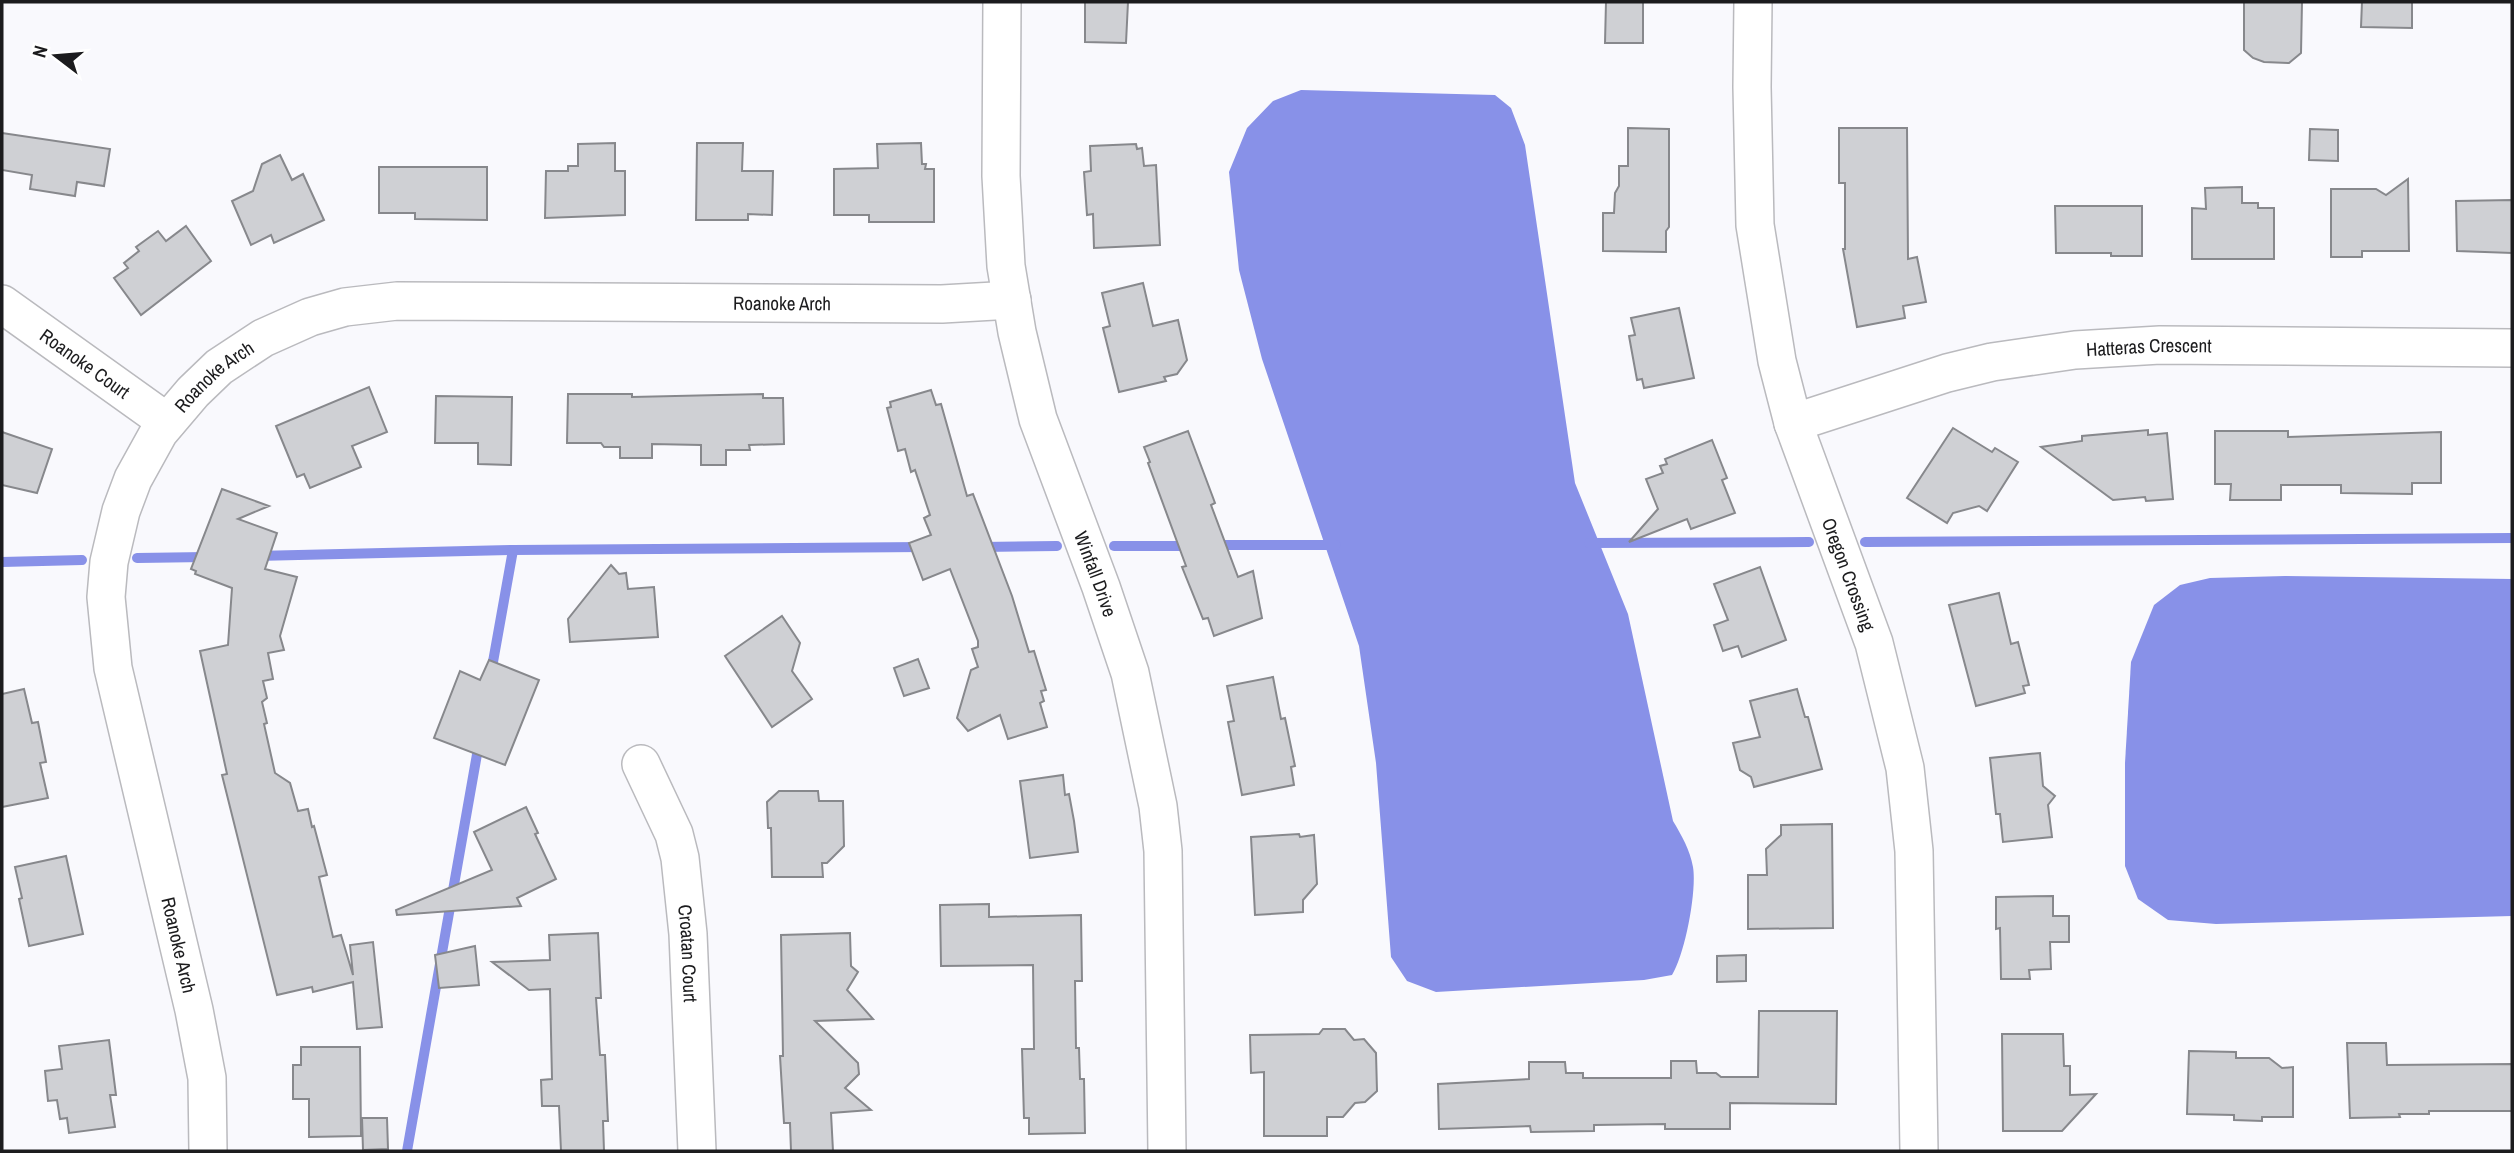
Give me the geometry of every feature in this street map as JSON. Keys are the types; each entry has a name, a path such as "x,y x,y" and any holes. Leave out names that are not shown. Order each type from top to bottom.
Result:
{"street":[{"name":"Winfall Drive","path":"1002,2 1001,176 1006,266 1017,332 1038,419 1130,673 1158,806 1163,851 1167,1151"},
{"name":"Oregon Crossing","path":"1753,2 1755,225 1777,361 1793,423 1874,643 1905,768 1914,851 1919,1151"},
{"name":"Roanoke Arch","path":"208,1151 207,1078 194,1010 113,668 106,597 109,562 121,511 134,479 167,422 219,367 241,352 263,338 310,317 345,307 397,301 942,304 1012,300"},
{"name":"Roanoke Court","path":"2,304 167,422"},
{"name":"Hatteras Crescent","path":"1793,423 1947,373 1992,362 2074,350 2160,345 2512,348"},
{"name":"Croatan Court","path":"641,764 674,834 680,858 688,934 697,1151"}],"water":[{"path":"1301,90 1495,95 1511,108 1525,145 1575,483 1628,614 1673,821 1688,849 1693,867 1689,922 1672,975 1644,980 1436,992 1407,981 1391,957 1376,763 1359,646 1262,359 1239,270 1229,172 1247,128 1273,101"},
{"path":"2285,576 2512,579 2512,916 2216,924 2168,920 2138,899 2125,866 2125,763 2131,662 2154,605 2180,585 2210,578"}],"building":[{"path":"1085,2 1128,2 1126,43 1085,42"},
{"path":"1606,2 1643,2 1643,43 1605,43"},
{"path":"2244,2 2302,2 2301,53 2289,63 2264,62 2253,58 2244,50"},
{"path":"2362,2 2412,2 2412,28 2361,27"},
{"path":"1628,128 1669,129 1669,227 1666,231 1666,252 1603,251 1603,213 1614,213 1615,193 1619,186 1619,166 1628,166"},
{"path":"1839,128 1907,128 1908,259 1917,257 1926,302 1903,306 1905,318 1857,327 1843,249 1845,183 1839,183"},
{"path":"2310,129 2338,130 2338,161 2309,160"},
{"path":"2,133 110,149 104,186 77,182 75,196 30,189 32,175 2,170"},
{"path":"615,143 615,171 625,171 625,215 545,218 546,171 568,171 568,166 578,166 578,144"},
{"path":"697,143 743,143 742,171 773,171 772,215 748,214 748,220 696,220"},
{"path":"921,143 922,164 926,164 925,169 934,169 934,222 869,222 869,215 834,215 834,169 878,168 877,144"},
{"path":"1136,144 1137,149 1142,148 1144,166 1156,165 1160,245 1094,248 1093,214 1087,215 1084,172 1091,171 1090,146"},
{"path":"280,155 292,180 303,174 324,220 274,243 271,235 251,245 232,201 253,191 262,164"},
{"path":"379,167 487,167 487,220 415,219 415,213 379,213"},
{"path":"2408,179 2409,251 2362,251 2362,257 2331,257 2331,189 2376,189 2386,195"},
{"path":"2242,187 2242,203 2258,203 2258,208 2274,208 2274,259 2192,259 2192,208 2206,209 2205,188"},
{"path":"2512,200 2512,253 2457,251 2456,201"},
{"path":"2055,206 2142,206 2142,256 2056,253"},
{"path":"186,226 211,261 141,315 114,278 128,268 124,263 139,251 136,247 158,231 166,241"},
{"path":"1143,283 1153,326 1178,320 1187,360 1177,374 1164,377 1166,381 1119,392 1103,328 1110,326 1102,293"},
{"path":"1679,308 1694,378 1644,388 1642,379 1637,380 1629,336 1635,335 1631,318"},
{"path":"369,387 387,432 352,446 361,467 310,488 304,474 297,477 276,426"},
{"path":"931,390 936,405 941,404 967,496 973,494 1012,596 1029,652 1034,651 1046,690 1041,691 1044,701 1040,703 1047,727 1008,739 1000,715 968,731 957,718 971,670 978,667 972,649 978,647 978,641 950,569 923,580 909,543 931,535 924,518 930,515 915,470 911,472 905,449 898,451 887,408 891,407 890,402"},
{"path":"568,394 632,394 632,397 763,394 763,398 783,398 784,444 749,445 750,450 726,450 726,465 701,465 701,445 652,444 652,458 620,458 620,447 604,447 601,443 567,443"},
{"path":"436,396 512,397 511,465 478,464 478,443 435,443"},
{"path":"1953,428 1992,452 1995,448 2018,462 1987,511 1979,506 1953,513 1947,523 1907,498"},
{"path":"2148,430 2148,435 2167,433 2173,499 2146,501 2145,497 2113,500 2041,447 2082,441 2082,436"},
{"path":"1188,431 1215,503 1211,505 1238,577 1253,571 1262,618 1214,636 1208,618 1203,619 1182,567 1186,566 1144,447"},
{"path":"2215,431 2288,431 2288,437 2441,432 2441,483 2412,483 2412,494 2341,493 2341,485 2281,485 2281,500 2230,500 2231,484 2215,484"},
{"path":"2,432 52,449 37,493 2,485"},
{"path":"1712,440 1727,478 1722,480 1735,513 1691,529 1687,519 1629,542 1658,509 1646,479 1663,473 1660,466 1667,464 1665,459"},
{"path":"222,489 269,506 238,519 277,533 265,569 297,577 280,636 284,650 268,653 273,679 263,681 267,698 262,702 267,723 264,724 275,773 290,783 298,811 308,809 327,875 319,877 333,937 341,935 353,975 350,945 373,942 382,1027 357,1029 353,982 313,992 312,987 277,995 222,775 227,774 200,651 228,645 232,588 195,574 196,571 191,569"},
{"path":"611,565 619,574 626,573 628,589 654,587 658,637 570,642 568,619"},
{"path":"1760,567 1786,640 1742,657 1738,646 1723,651 1714,625 1728,620 1714,584"},
{"path":"1999,593 2011,644 2018,642 2029,685 2023,686 2025,693 1976,706 1949,605"},
{"path":"782,616 800,643 792,671 812,699 772,727 725,656"},
{"path":"918,659 929,688 904,696 894,668"},
{"path":"489,660 539,680 505,765 434,738 460,671 480,680"},
{"path":"1273,677 1281,719 1285,718 1295,766 1291,767 1294,785 1242,795 1228,722 1234,721 1227,686"},
{"path":"24,689 32,723 38,722 46,762 40,763 48,798 2,807 2,694"},
{"path":"1797,689 1805,717 1808,717 1822,769 1754,787 1751,777 1740,770 1733,743 1760,737 1750,701"},
{"path":"2040,753 2043,786 2055,796 2048,805 2052,837 2003,842 2000,814 1996,814 1990,758"},
{"path":"1063,775 1065,795 1069,794 1078,852 1030,858 1020,781"},
{"path":"779,791 818,791 819,801 843,801 844,846 827,863 822,863 823,877 772,877 771,828 768,828 767,802"},
{"path":"526,807 556,879 517,898 521,906 397,915 396,910 492,870 474,832"},
{"path":"1832,824 1833,928 1748,929 1748,875 1767,875 1766,849 1781,835 1781,825"},
{"path":"1299,834 1300,837 1314,835 1317,884 1303,900 1303,912 1255,915 1251,837"},
{"path":"66,856 83,934 29,946 15,867"},
{"path":"2053,896 2053,916 2069,916 2069,942 2050,942 2051,969 2029,970 2030,979 2001,979 2000,928 1996,929 1996,897"},
{"path":"989,904 989,917 1081,915 1082,981 1075,981 1076,1048 1079,1048 1080,1079 1084,1079 1085,1133 1029,1134 1029,1118 1024,1118 1022,1049 1034,1049 1033,965 941,966 940,905"},
{"path":"598,933 601,998 596,998 600,1055 605,1055 608,1121 603,1121 604,1151 561,1151 559,1106 542,1106 541,1080 552,1079 550,989 529,990 492,962 550,960 549,935"},
{"path":"850,933 851,966 858,972 847,990 873,1019 815,1021 858,1063 859,1074 845,1088 871,1110 831,1113 833,1151 791,1151 790,1123 784,1123 780,1056 783,1056 781,935"},
{"path":"475,946 479,985 439,988 435,955"},
{"path":"1746,955 1746,981 1717,982 1717,956"},
{"path":"1759,1011 1837,1011 1836,1104 1730,1103 1730,1129 1665,1129 1665,1124 1594,1125 1594,1131 1531,1132 1530,1126 1439,1129 1438,1084 1529,1079 1529,1062 1565,1062 1566,1073 1583,1073 1583,1078 1671,1078 1671,1061 1696,1061 1697,1073 1716,1073 1721,1077 1758,1077"},
{"path":"1323,1029 1345,1029 1354,1040 1364,1039 1376,1053 1377,1091 1365,1102 1355,1103 1343,1117 1327,1117 1327,1136 1264,1136 1264,1072 1251,1073 1250,1035 1319,1034"},
{"path":"2002,1034 2063,1034 2064,1066 2070,1066 2070,1095 2096,1094 2062,1131 2003,1131"},
{"path":"109,1040 116,1095 110,1095 115,1127 69,1133 67,1118 60,1119 57,1100 48,1101 45,1071 62,1069 59,1046"},
{"path":"2347,1043 2386,1043 2387,1065 2512,1064 2512,1111 2429,1111 2429,1114 2399,1114 2400,1117 2350,1118"},
{"path":"301,1047 360,1047 361,1136 309,1137 309,1099 293,1099 293,1065 301,1065"},
{"path":"2189,1051 2236,1052 2236,1058 2269,1058 2282,1068 2293,1067 2293,1117 2262,1117 2262,1121 2234,1120 2234,1115 2187,1114"},
{"path":"362,1118 387,1118 388,1149 363,1150"}],"waterway":[{"path":"1865,542 2512,538"},
{"path":"1589,543 1809,542"},
{"path":"1214,545 1336,545"},
{"path":"981,547 1057,546"},
{"path":"1114,546 1189,546"},
{"path":"256,556 513,550 924,547"},
{"path":"491,673 513,550"},
{"path":"137,558 206,557"},
{"path":"2,562 82,560"},
{"path":"407,1151 479,743"}]}
